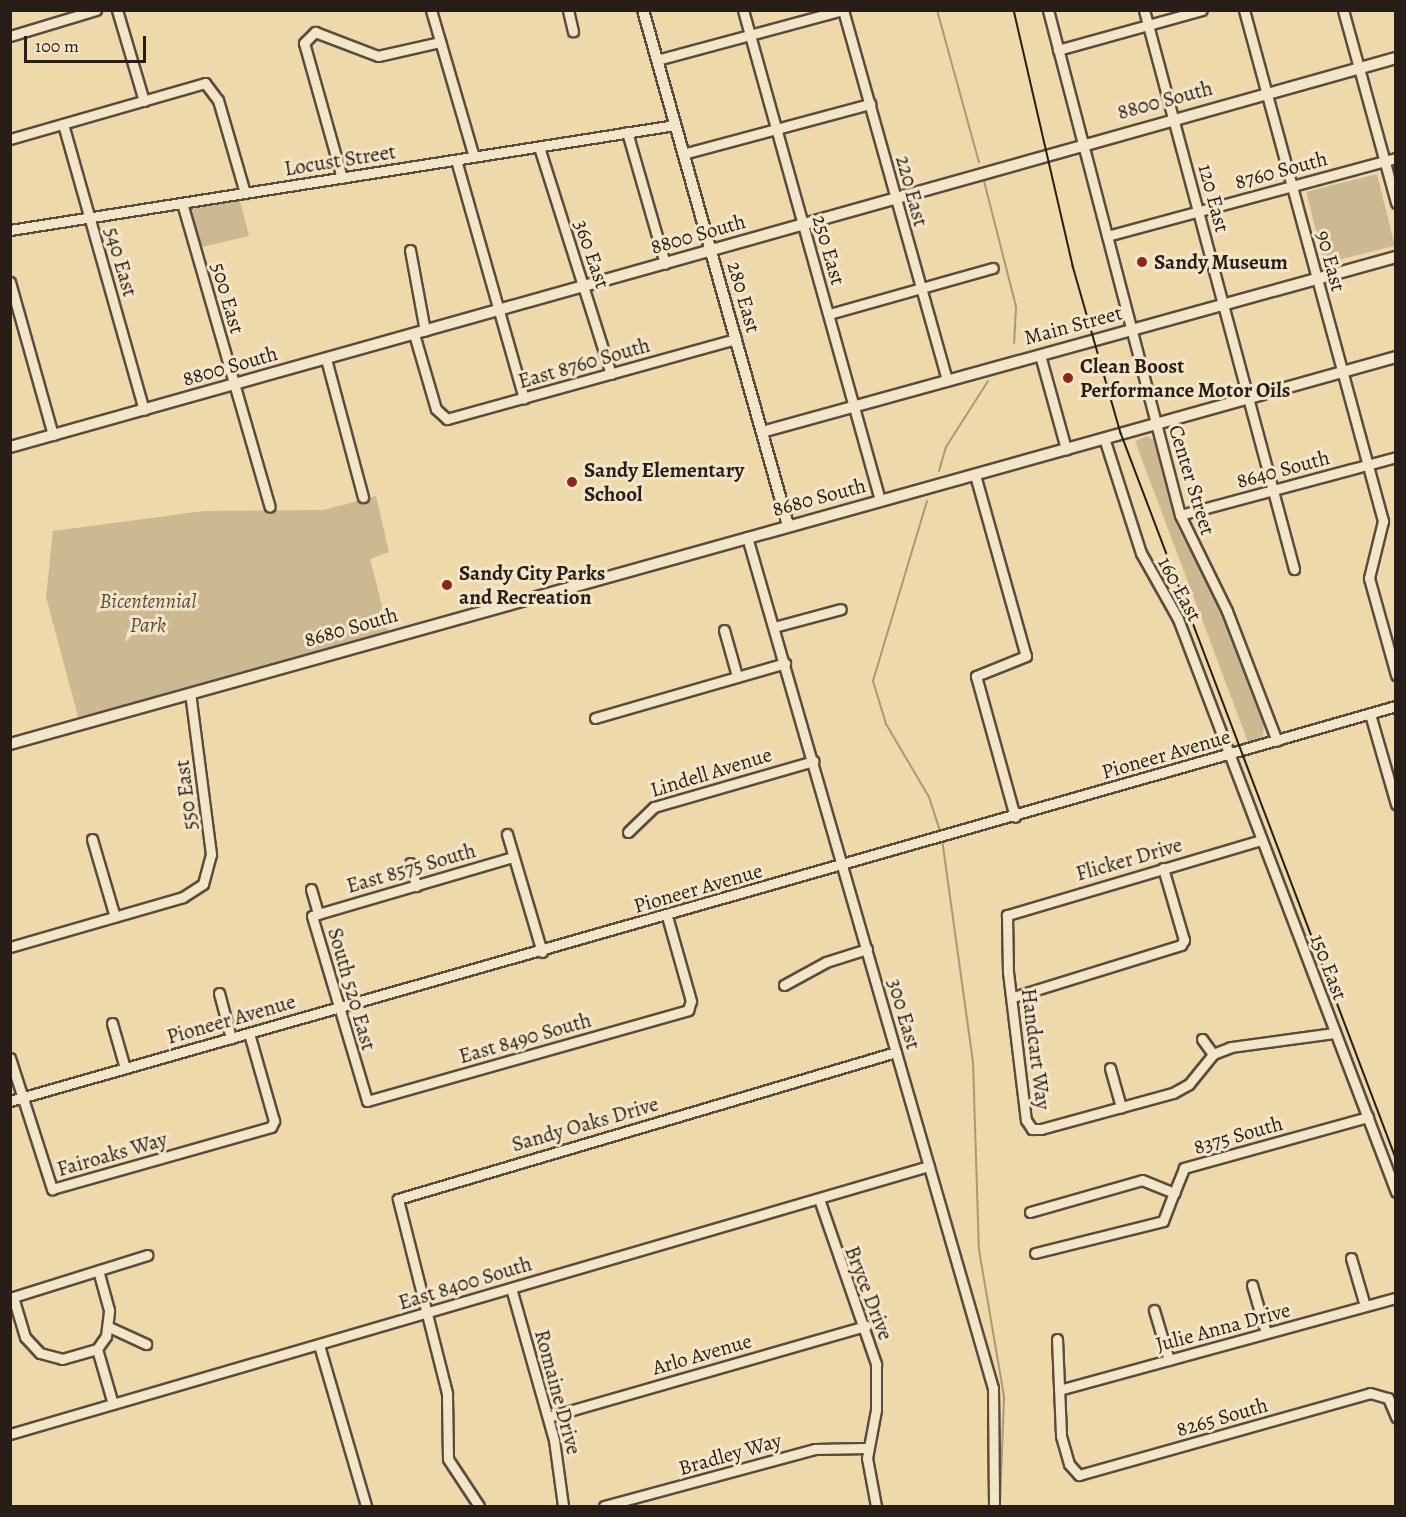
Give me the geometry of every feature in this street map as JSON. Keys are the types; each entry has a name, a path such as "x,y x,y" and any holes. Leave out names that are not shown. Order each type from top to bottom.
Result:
{"street":[{"path":"10,36 96,10"},
{"path":"117,10 144,101"},
{"path":"430,10 474,157"},
{"path":"568,10 573,31"},
{"name":"280 East","path":"643,10 788,525"},
{"name":"250 East","path":"743,10 880,500"},
{"path":"657,60 843,10"},
{"name":"220 East","path":"843,10 947,381"},
{"name":"Center Street","path":"1048,10 1180,515 1227,611 1277,741"},
{"name":"120 East","path":"1144,10 1275,490 1294,569"},
{"path":"1058,50 1202,10"},
{"name":"90 East","path":"1244,10 1383,521 1370,578 1395,675"},
{"path":"1343,10 1395,202"},
{"path":"342,178 304,43 315,32 378,56 440,42"},
{"name":"8800 South","path":"10,447 665,264 1082,142 1395,58"},
{"path":"10,139 205,83 211,88 245,193"},
{"path":"683,154 870,104"},
{"name":"540 East","path":"63,124 144,410"},
{"name":"Locust Street","path":"10,230 675,125"},
{"path":"627,132 665,264"},
{"name":"360 East","path":"539,147 611,374"},
{"name":"8760 South","path":"1107,236 1395,158"},
{"path":"456,160 524,399"},
{"name":"500 East","path":"182,203 270,507"},
{"path":"410,250 425,331"},
{"name":"Main Street","path":"762,432 1395,257"},
{"path":"829,315 993,268"},
{"path":"10,282 54,435"},
{"name":"East 8760 South","path":"414,334 442,418 524,399 736,339"},
{"path":"1040,355 1066,449"},
{"name":"8680 South","path":"10,744 1395,357"},
{"path":"326,358 363,497"},
{"name":"160 East","path":"1104,438 1141,553 1179,619 1229,755"},
{"name":"8640 South","path":"1180,515 1395,457"},
{"path":"975,475 1026,656 976,676 1014,817"},
{"name":"300 East","path":"747,537 843,864 996,1405 994,1506"},
{"path":"774,627 841,609"},
{"path":"724,630 737,676"},
{"path":"595,718 785,663"},
{"name":"550 East","path":"115,917 198,890 212,862 190,693"},
{"name":"Pioneer Avenue","path":"10,1101 542,952 1395,706"},
{"path":"1370,714 1395,804"},
{"name":"150 East","path":"1229,755 1395,1192"},
{"name":"Lindell Avenue","path":"628,832 654,807 813,761"},
{"path":"507,834 542,952"},
{"path":"10,947 115,917 93,839"},
{"name":"Flicker Drive","path":"1007,915 1261,840"},
{"name":"East 8575 South","path":"318,914 513,857"},
{"path":"410,863 416,885"},
{"path":"1013,997 1181,945 1184,940 1163,868"},
{"name":"South 520 East","path":"311,889 318,914 312,916 367,1101"},
{"name":"Handcart Way","path":"1007,915 1013,997 1032,1129 1182,1089 1213,1054"},
{"name":"East 8490 South","path":"367,1101 691,1006 667,916"},
{"path":"784,985 826,962 867,949"},
{"path":"219,993 231,1038"},
{"path":"112,1023 125,1068"},
{"name":"Fairoaks Way","path":"22,1098 52,1189 273,1125 249,1033"},
{"path":"1202,1039 1213,1054 1292,1035 1319,1039 1335,1033"},
{"name":"Sandy Oaks Drive","path":"426,1314 399,1212 403,1196 896,1052"},
{"path":"10,1058 22,1098"},
{"path":"1110,1068 1121,1107"},
{"name":"8375 South","path":"1174,1193 1185,1168 1368,1117"},
{"name":"East 8400 South","path":"10,1434 929,1166"},
{"path":"1030,1212 1142,1180 1174,1193 1163,1221 1035,1253"},
{"name":"Bryce Drive","path":"819,1199 834,1253 866,1326 877,1378 867,1448 876,1506"},
{"path":"97,1349 62,1359 46,1356 29,1342 12,1298 147,1256"},
{"path":"1351,1258 1365,1306"},
{"path":"98,1270 109,1327 97,1349 113,1404"},
{"path":"1252,1285 1266,1333"},
{"name":"Romaine Drive","path":"511,1288 548,1417 563,1506"},
{"name":"Julie Anna Drive","path":"1059,1390 1395,1298"},
{"path":"1154,1310 1168,1360"},
{"path":"426,1314 447,1393 448,1459 479,1506"},
{"name":"Arlo Avenue","path":"548,1417 866,1326"},
{"path":"109,1327 146,1344"},
{"path":"1057,1339 1059,1390"},
{"path":"319,1345 366,1506"},
{"name":"8265 South","path":"1059,1390 1063,1444 1075,1473 1089,1474 1380,1393 1395,1417"},
{"name":"Bradley Way","path":"604,1506 815,1449 867,1448"}],"green space":[{"path":"1377,174 1395,246 1324,263 1306,192"},
{"path":"240,201 249,236 202,247 190,209"},
{"path":"1147,436 1155,441 1177,526 1221,610 1264,722 1263,738 1248,742 1135,441"},
{"name":"Bicentennial Park","path":"376,496 389,552 370,559 391,641 81,728 46,597 53,531 204,511 323,510"}],"waterway":[{"path":"937,10 979,162"},
{"path":"984,181 1016,307 1014,343"},
{"path":"939,471 946,447 988,381"},
{"path":"927,501 873,681 886,724 929,797 941,834"},
{"path":"942,839 973,1062 979,1250 1004,1397 1000,1506"}],"tram line":[{"path":"1014,10 1073,266 1121,433 1396,1158"}],"place":[{"name":"Sandy Museum","path":"1142,262"},
{"name":"Clean Boost Performance Motor Oils","path":"1068,378"},
{"name":"Sandy Elementary School","path":"572,482"},
{"name":"Sandy City Parks and Recreation","path":"447,585"}]}
